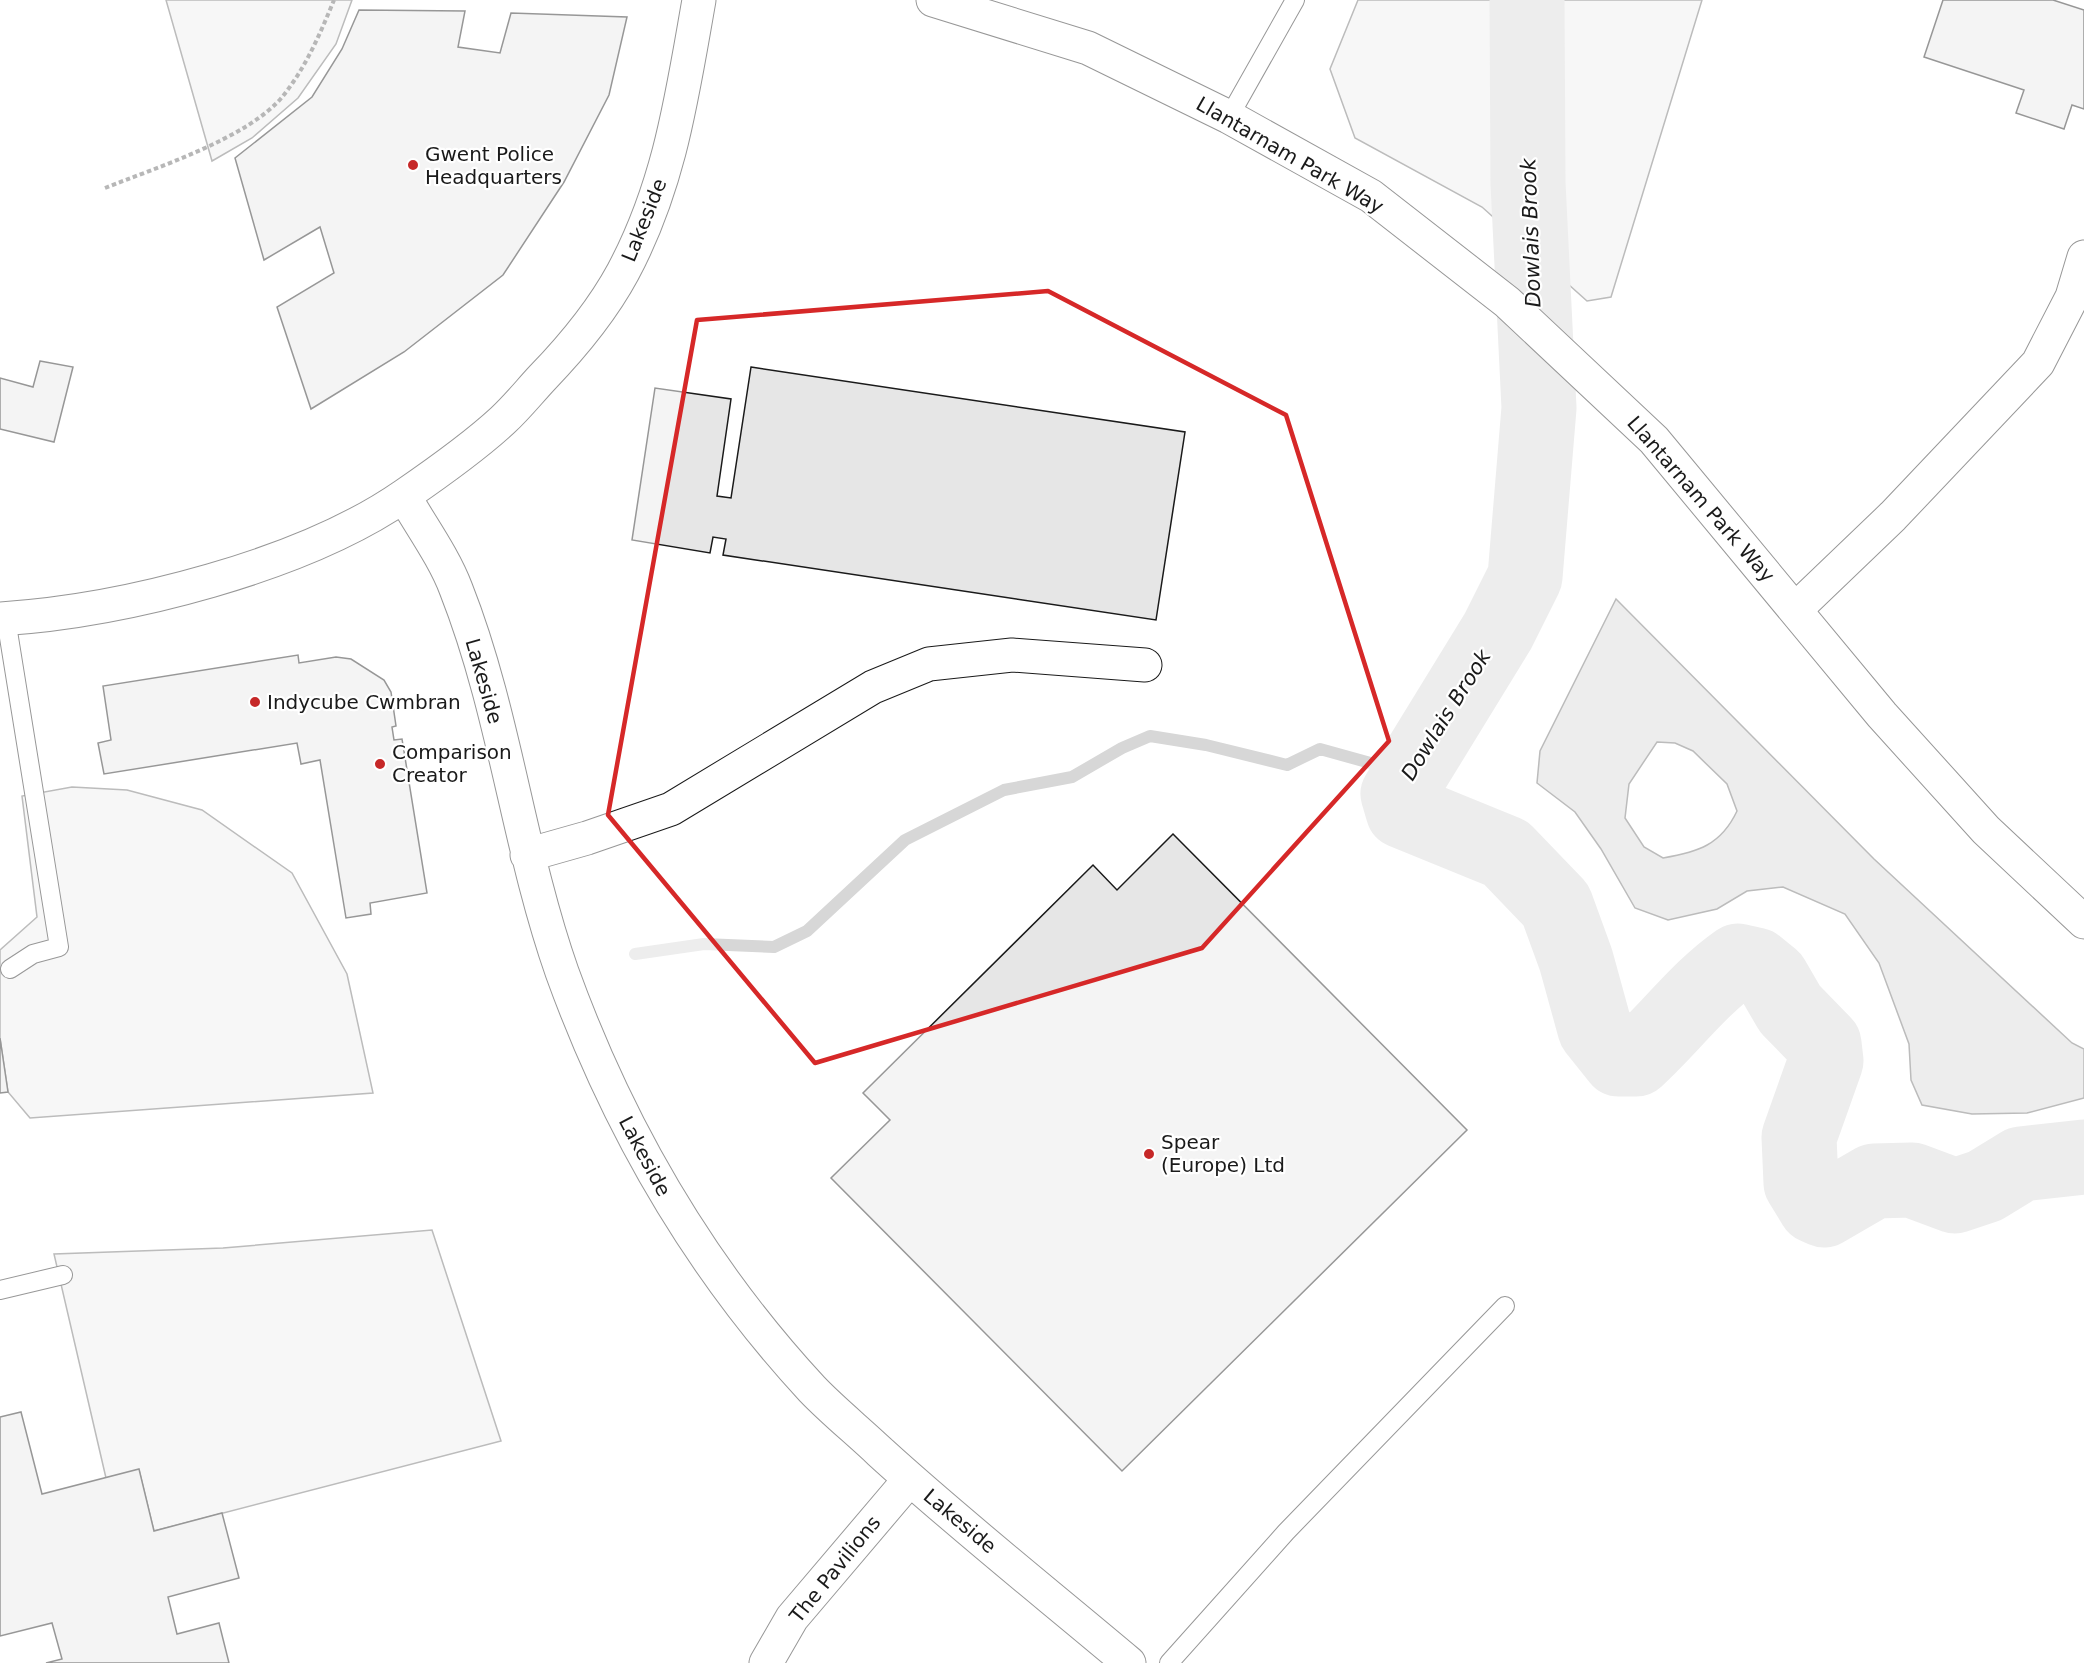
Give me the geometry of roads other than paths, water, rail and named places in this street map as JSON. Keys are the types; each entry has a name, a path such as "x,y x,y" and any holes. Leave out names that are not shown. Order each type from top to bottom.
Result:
{"street":[{"name":"Lakeside","path":"3,619 124,603 247,568 333,535 404,496 503,420 567,351 622,273 651,212 676,135 699,0"},
{"name":"Llantarnam Park Way","path":"933,0 1088,48 1229,117 1371,196 1507,302 1654,440 1882,715 1986,830 2084,922"},
{"path":"1796,609 1893,516 2038,363 2072,297 2084,257"},
{"name":"Lakeside","path":"404,496 455,586 489,690 527,855 563,975 604,1079 658,1184 715,1273 813,1390 910,1479 1129,1663"},
{"path":"527,855 587,838 670,809 873,687 929,664 1012,655 1145,665"},
{"name":"The Pavilions","path":"766,1663 792,1618 910,1479"}],"lane":[{"path":"1229,117 1295,0"},
{"path":"3,619 59,947 33,954 10,969"},
{"path":"0,1290 63,1275"},
{"path":"1169,1663 1286,1532 1505,1306"}],"waterway":[{"name":"Dowlais Brook","path":"1527,0 1528,183 1539,408 1525,577 1498,631 1398,794 1403,811 1506,853 1556,905 1576,960 1595,1029 1619,1059 1636,1059 1698,995 1738,961 1756,965 1772,978 1790,1009 1824,1044 1826,1061 1799,1137 1801,1183 1815,1206 1824,1210 1874,1181 1912,1180 1955,1196 1985,1186 2021,1164 2084,1157"},
{"path":"635,954 704,944 774,947 807,931 905,840 1004,790 1072,777 1122,748 1150,736 1206,745 1287,765 1320,749 1410,774"}],"place":[{"name":"Gwent Police Headquarters","path":"413,165"},
{"name":"Indycube Cwmbran","path":"255,702"},
{"name":"Comparison Creator","path":"380,764"},
{"name":"Spear (Europe) Ltd","path":"1149,1154"}]}
